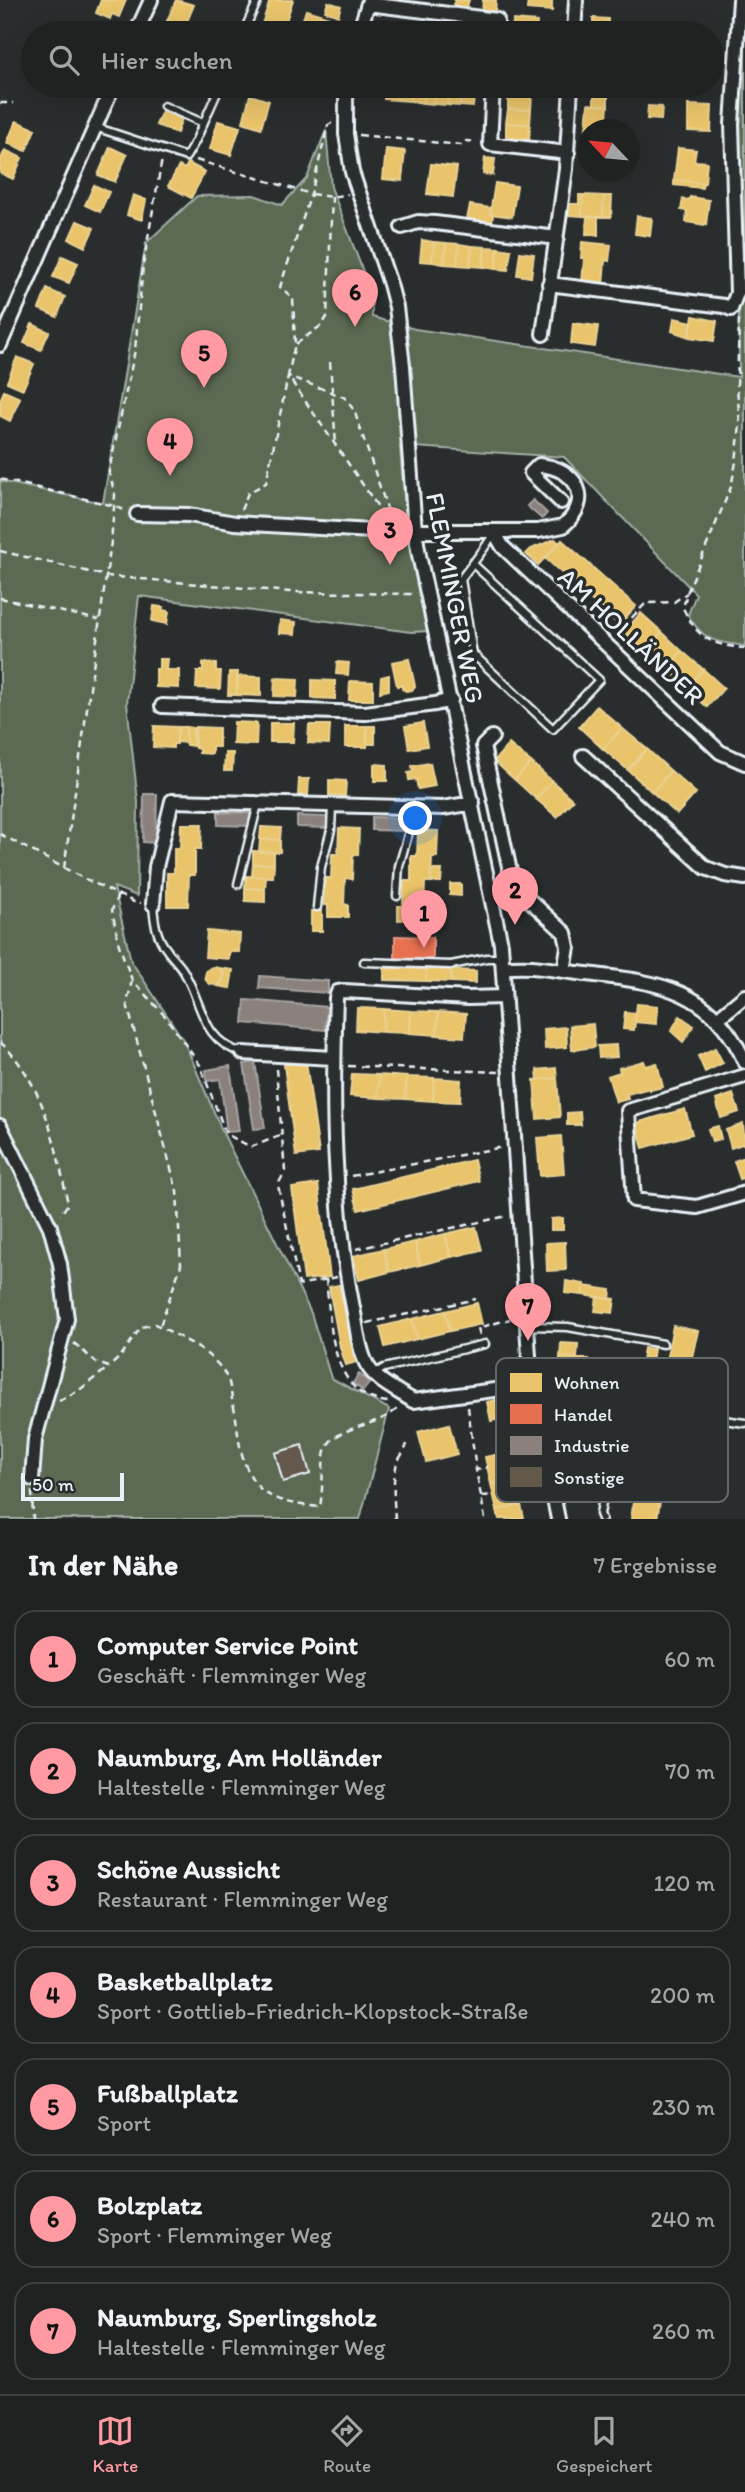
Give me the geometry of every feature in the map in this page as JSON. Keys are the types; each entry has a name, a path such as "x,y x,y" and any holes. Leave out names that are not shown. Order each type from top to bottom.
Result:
{"street":[{"path":"141,21 151,0"},
{"path":"575,21 576,0"},
{"path":"550,284 732,309 737,293 732,124 740,0"},
{"path":"363,21 369,2 497,21"},
{"path":"0,345 108,98"},
{"name":"FLEMMINGER WEG","path":"346,98 346,134 352,172 396,307 415,531 473,803 502,963 530,1358"},
{"path":"493,98 490,144 568,153"},
{"path":"542,334 568,153 570,98"},
{"path":"402,227 418,222 435,223 556,238"},
{"name":"AM HOLLÄNDER","path":"137,514 189,515 235,523 395,531 552,530 571,520 579,500 575,482 561,469 539,465 531,474 561,502"},
{"name":"AM HOLLÄNDER","path":"494,532 503,547 720,752 745,763"},
{"path":"162,706 365,713 451,700"},
{"path":"492,737 483,746 513,885 565,933 568,947 564,971"},
{"path":"583,756 706,868 725,876 745,878"},
{"path":"153,904 156,867 172,801 443,808 473,803"},
{"path":"502,963 666,986 692,999 717,1019 745,1062"},
{"path":"496,1392 413,1401 387,1385 365,1362 343,1252 337,1178 334,1062 338,992 468,998 504,996"},
{"path":"717,1019 745,996"},
{"path":"243,1053 334,1062"},
{"path":"745,1076 628,1111 634,1199 697,1207 745,1193"},
{"path":"0,1126 50,1227 60,1264 67,1318 35,1439 32,1479"}],"lane":[{"path":"248,21 258,0"},
{"path":"95,127 186,157 214,98"},
{"path":"164,106 203,123"},
{"path":"472,563 599,680 553,729 473,654 461,579 472,563 488,544 494,532"},
{"path":"238,884 258,804"},
{"path":"317,907 321,867 331,830 332,805"},
{"path":"397,896 399,866 416,807"},
{"path":"153,904 155,928 164,948 184,972 206,1025 229,1049 243,1053"},
{"path":"364,962 451,965 487,958 502,963"},
{"path":"527,1326 568,1327 663,1344"},
{"path":"374,1374 384,1368 484,1344"},
{"path":"602,1502 602,1519"}],"path":[{"path":"0,103 13,103"},
{"path":"235,523 248,493 266,483 295,344 293,298 280,287 310,194 328,125 345,120"},
{"path":"346,134 461,145 466,141 490,144"},
{"path":"64,868 115,506 115,495 108,471 135,350 143,266 164,149"},
{"path":"186,157 310,194 332,197 358,194"},
{"path":"295,344 322,325 327,317 332,197"},
{"path":"732,309 739,315 737,388 740,425 737,462 731,487 683,608 691,625 705,639 725,646 745,648"},
{"path":"330,362 336,448"},
{"path":"288,376 344,397 354,410 395,531"},
{"path":"288,376 395,531"},
{"path":"0,479 115,506 137,514"},
{"path":"0,551 107,576 289,592 412,594"},
{"path":"606,644 646,603 674,603 687,593"},
{"path":"0,598 100,620"},
{"path":"0,834 118,895 134,902 153,904"},
{"path":"118,895 111,910 119,945 132,980 164,1016 200,1065 226,1134 251,1147 282,1135"},
{"path":"132,980 127,1004 177,1191 181,1265 160,1326"},
{"path":"0,1042 14,1055 41,1100 57,1149 68,1204 50,1227"},
{"path":"275,1055 285,1171 278,1185 299,1285 346,1275"},
{"path":"334,1062 452,1071 510,1071"},
{"path":"337,1178 514,1146"},
{"path":"343,1252 519,1215"},
{"path":"357,1326 476,1298"},
{"path":"484,1344 478,1328 510,1319"},
{"path":"44,1409 78,1391 121,1356 141,1328 155,1324 206,1353 227,1377 240,1447 260,1490 279,1501 320,1507 324,1482 324,1453 334,1438 356,1426 377,1421 413,1401"},
{"path":"73,1342 97,1363 108,1367"},
{"path":"466,1393 485,1519"},
{"path":"396,1519 393,1494 398,1461 405,1453 407,1444"},
{"path":"476,1469 488,1467"},
{"path":"32,1479 33,1519"},
{"path":"481,1496 494,1495"}],"green space":[{"path":"745,0 745,646 718,642 699,631 688,615 696,594 564,457 400,446 407,536 428,631 411,632 139,596 127,703 138,802 137,896 114,887 131,961 184,1041 222,1131 311,1313 331,1378 389,1409 360,1519 0,1519 0,481 103,503 146,243 197,196 254,195 282,205 307,178 326,130 331,187 372,295 372,317 415,329 739,377 738,118"}],"building: Wohnen":[{"path":"101,0 126,0 119,17 112,14 110,19 96,13"},
{"path":"176,0 194,5 187,21 167,21"},
{"path":"270,0 293,0 286,21 263,21"},
{"path":"455,0 469,0 466,10 452,9"},
{"path":"483,0 496,0 495,14 482,12"},
{"path":"528,0 552,0 552,11 527,9"},
{"path":"328,2 341,6 338,16 325,11"},
{"path":"306,10 329,17 328,21 302,21"},
{"path":"593,18 608,19 608,21 593,21"},
{"path":"249,98 269,101 261,128 243,122"},
{"path":"397,98 410,98 410,101"},
{"path":"410,98 424,98 423,103 410,101"},
{"path":"424,98 435,98 434,104 423,103"},
{"path":"435,98 448,98 447,105 434,104"},
{"path":"448,98 461,98 460,106 447,105"},
{"path":"461,98 474,98 473,107 460,106"},
{"path":"508,98 532,98 531,110 508,109"},
{"path":"594,98 608,98 608,106 594,105"},
{"path":"588,104 608,106 607,119 587,119"},
{"path":"688,105 712,106 711,132 688,131"},
{"path":"648,106 662,107 661,120 647,119"},
{"path":"508,109 531,110 530,124 506,123"},
{"path":"162,111 182,118 177,133 156,125"},
{"path":"16,121 35,129 26,151 7,143"},
{"path":"218,121 240,127 231,155 210,149"},
{"path":"506,123 530,124 529,141 506,139"},
{"path":"110,147 127,155 115,182 98,175"},
{"path":"678,148 696,150 694,161 707,162 705,183 674,180"},
{"path":"386,149 405,151 402,181 383,179"},
{"path":"5,150 22,158 13,179 0,173 0,161"},
{"path":"485,158 495,159 493,175 483,174"},
{"path":"188,163 205,172 191,198 168,186 179,166 185,169"},
{"path":"431,164 457,167 453,197 427,194"},
{"path":"674,180 703,183 702,188 674,185"},
{"path":"495,183 517,186 512,217 490,214"},
{"path":"94,185 109,192 100,212 85,205"},
{"path":"133,195 146,200 142,220 127,215"},
{"path":"579,195 583,195 582,216 568,215 570,204 579,204"},
{"path":"583,195 604,196 603,217 582,216"},
{"path":"604,196 612,196 611,217 603,217"},
{"path":"690,197 709,200 706,225 686,222 687,211 681,210 683,199 689,200"},
{"path":"470,205 491,208 492,223 467,219"},
{"path":"587,216 598,217 598,235 586,234"},
{"path":"637,216 652,218 650,236 635,234"},
{"path":"77,221 94,228 85,247 69,239"},
{"path":"422,240 434,242 432,262 420,261"},
{"path":"434,242 446,243 444,264 432,262"},
{"path":"582,242 611,245 609,261 605,260 603,285 582,283"},
{"path":"446,243 459,244 457,265 444,264"},
{"path":"459,244 472,246 470,266 457,265"},
{"path":"472,246 485,247 483,267 470,266"},
{"path":"485,247 498,248 496,269 483,267"},
{"path":"498,248 511,250 508,270 496,269"},
{"path":"520,252 534,254 531,277 517,275"},
{"path":"62,256 78,263 69,283 53,277"},
{"path":"47,289 65,297 57,317 39,309"},
{"path":"693,316 717,321 714,341 689,337"},
{"path":"674,318 692,322 689,337 672,331"},
{"path":"573,323 598,326 595,347 571,344"},
{"path":"32,324 49,332 41,350 24,343"},
{"path":"17,357 34,364 23,389 7,382"},
{"path":"4,391 20,398 10,421 0,416 0,400"},
{"path":"555,539 559,543 538,565 526,554 531,549"},
{"path":"562,540 636,606 619,625 545,558"},
{"path":"154,606 169,611 167,624 152,621"},
{"path":"641,613 662,632 645,651 624,632"},
{"path":"280,620 296,622 295,634 279,633"},
{"path":"662,632 682,651 666,669 645,651"},
{"path":"682,651 703,669 687,688 666,669"},
{"path":"159,659 167,659 166,670 179,670 179,688 156,687"},
{"path":"409,659 415,686 406,691 402,689 402,685 397,686 392,662"},
{"path":"337,662 349,663 348,675 336,674"},
{"path":"203,663 216,664 216,671 221,671 220,689 196,688 197,671 203,671"},
{"path":"703,669 724,688 707,707 687,688"},
{"path":"229,672 238,672 237,695 228,695"},
{"path":"389,675 389,690 380,692 381,677"},
{"path":"237,676 261,677 261,696 237,695"},
{"path":"275,678 298,679 297,697 274,696"},
{"path":"312,680 335,681 335,699 312,698"},
{"path":"350,681 373,682 373,700 349,700"},
{"path":"597,706 622,728 603,749 579,727"},
{"path":"234,722 257,723 256,745 233,744"},
{"path":"270,723 294,723 293,742 270,742"},
{"path":"423,723 427,746 409,749 405,726"},
{"path":"309,725 330,725 329,744 308,743"},
{"path":"154,726 178,727 177,744 173,744 173,748 153,747"},
{"path":"345,726 367,726 367,747 345,747"},
{"path":"367,726 375,726 375,744 367,744"},
{"path":"178,727 186,727 186,743 177,742"},
{"path":"186,727 193,728 193,746 186,745"},
{"path":"195,727 219,728 219,747 212,747 212,754 199,753 199,749 195,748"},
{"path":"622,728 647,749 628,770 603,749"},
{"path":"509,744 531,762 515,780 494,761"},
{"path":"647,749 671,771 652,792 628,770"},
{"path":"225,753 233,753 232,771 224,771"},
{"path":"531,762 552,781 536,799 515,780"},
{"path":"430,763 435,786 418,789 416,779 409,780 408,773 413,772 412,766"},
{"path":"374,764 387,765 387,781 374,781"},
{"path":"671,771 696,793 677,814 652,792"},
{"path":"299,779 309,779 308,795 298,795"},
{"path":"329,780 346,781 345,796 329,795"},
{"path":"552,781 573,800 557,817 536,799"},
{"path":"181,824 202,824 201,849 195,849 195,875 189,875 188,906 167,906 167,873 174,873 174,848 180,848"},
{"path":"261,827 281,828 280,840 260,839"},
{"path":"339,828 359,829 358,855 353,855 352,879 345,878 344,904 348,905 348,917 328,917 328,905 324,905 325,878 331,878 332,854 338,854"},
{"path":"418,830 438,831 437,857 432,857 431,882 425,882 424,907 428,907 427,919 398,920 398,906 403,906 404,881 411,881 411,856 417,856"},
{"path":"260,839 280,840 280,852 259,852"},
{"path":"253,851 274,852 274,864 253,864"},
{"path":"253,864 274,864 273,877 252,876"},
{"path":"431,870 442,870 441,882 431,882"},
{"path":"246,876 266,877 265,889 245,888"},
{"path":"450,884 461,884 461,896 450,895"},
{"path":"245,888 265,889 265,902 245,901"},
{"path":"311,911 322,911 322,931 311,931"},
{"path":"207,931 240,934 239,952 229,952 229,959 205,957"},
{"path":"210,967 218,967 223,976 221,983 210,985 205,980 205,972"},
{"path":"219,968 233,970 230,988 218,986 223,981 224,973"},
{"path":"384,968 427,969 426,981 384,980"},
{"path":"427,969 451,970 451,982 426,981"},
{"path":"451,970 476,971 476,983 451,982"},
{"path":"637,1004 658,1006 656,1024 635,1022"},
{"path":"357,1008 384,1009 383,1032 356,1030"},
{"path":"384,1009 411,1011 410,1033 383,1032"},
{"path":"411,1011 438,1012 437,1035 410,1033"},
{"path":"438,1012 466,1014 464,1037 437,1035"},
{"path":"625,1012 636,1013 634,1030 623,1029"},
{"path":"680,1016 694,1026 683,1042 671,1031"},
{"path":"593,1024 595,1047 572,1050 570,1026"},
{"path":"566,1027 567,1047 545,1049 544,1029"},
{"path":"616,1045 617,1057 599,1058 598,1046"},
{"path":"715,1048 723,1063 705,1072 698,1056"},
{"path":"644,1061 646,1066 657,1063 663,1087 627,1094 628,1099 616,1102 608,1076 620,1072 619,1068"},
{"path":"306,1062 319,1153 296,1156 284,1065"},
{"path":"556,1068 557,1078 538,1080 537,1070"},
{"path":"352,1074 379,1075 378,1098 350,1096"},
{"path":"379,1075 407,1077 405,1099 378,1098"},
{"path":"407,1077 434,1078 433,1101 405,1099"},
{"path":"434,1078 461,1080 460,1102 433,1101"},
{"path":"557,1078 560,1117 537,1119 534,1080"},
{"path":"733,1094 739,1112 721,1118 716,1100"},
{"path":"685,1109 692,1134 643,1148 636,1123"},
{"path":"580,1112 581,1125 567,1125 567,1113"},
{"path":"743,1124 745,1143 731,1148 726,1130"},
{"path":"718,1126 721,1139 712,1141 708,1129"},
{"path":"561,1136 564,1174 540,1176 537,1138"},
{"path":"745,1157 745,1177 740,1179 734,1161"},
{"path":"474,1160 479,1181 358,1210 353,1189"},
{"path":"318,1184 330,1277 304,1280 292,1188"},
{"path":"563,1218 563,1230 551,1230 551,1219"},
{"path":"476,1227 482,1250 451,1257 445,1234"},
{"path":"445,1234 451,1257 420,1265 415,1242"},
{"path":"415,1242 420,1265 389,1272 384,1249"},
{"path":"565,1242 566,1270 547,1271 546,1243"},
{"path":"384,1249 389,1272 359,1280 353,1256"},
{"path":"566,1281 584,1284 582,1295 565,1293"},
{"path":"339,1285 356,1362 346,1365 329,1287"},
{"path":"584,1286 611,1290 610,1299 582,1295"},
{"path":"597,1297 615,1299 613,1313 595,1311"},
{"path":"477,1303 482,1324 450,1331 445,1311"},
{"path":"445,1311 450,1331 417,1339 412,1319"},
{"path":"412,1319 417,1339 385,1347 380,1327"},
{"path":"673,1326 698,1331 692,1358 667,1356"},
{"path":"561,1343 578,1344 577,1358 560,1357"},
{"path":"644,1348 654,1349 652,1358 642,1358"},
{"path":"496,1400 496,1420 491,1421 487,1402"},
{"path":"449,1424 457,1454 426,1462 418,1432"},
{"path":"496,1455 496,1483 491,1484 485,1457"},
{"path":"496,1483 496,1502 520,1502 521,1505 497,1510 491,1484"},
{"path":"634,1502 660,1502 657,1519 631,1519"},
{"path":"521,1505 524,1519 499,1519 497,1510"}],"building: Handel":[{"path":"395,936 433,937 433,959 395,958"}],"building: Industrie":[{"path":"533,500 547,513 542,519 527,506"},
{"path":"144,794 157,794 156,843 143,842"},
{"path":"218,812 250,813 249,826 218,825"},
{"path":"297,816 327,817 327,828 297,827"},
{"path":"372,817 405,818 405,831 372,830"},
{"path":"260,976 328,981 328,993 259,988"},
{"path":"245,1000 327,1007 325,1030 243,1023"},
{"path":"255,1062 265,1128 254,1129 244,1064"},
{"path":"230,1066 239,1131 227,1132 220,1079 207,1081 206,1070"},
{"path":"359,1374 370,1382 363,1391 353,1383"}],"building: Sonstige":[{"path":"302,1445 310,1474 283,1482 275,1453"}],"place":[{"name":"Bolzplatz","path":"355,327"},
{"name":"Fußballplatz","path":"204,388"},
{"name":"Basketballplatz","path":"170,476"},
{"name":"Schöne Aussicht","path":"390,565"},
{"name":"Naumburg, Am Holländer","path":"515,925"},
{"name":"Computer Service Point","path":"424,948"},
{"name":"Naumburg, Sperlingsholz","path":"528,1341"}]}
